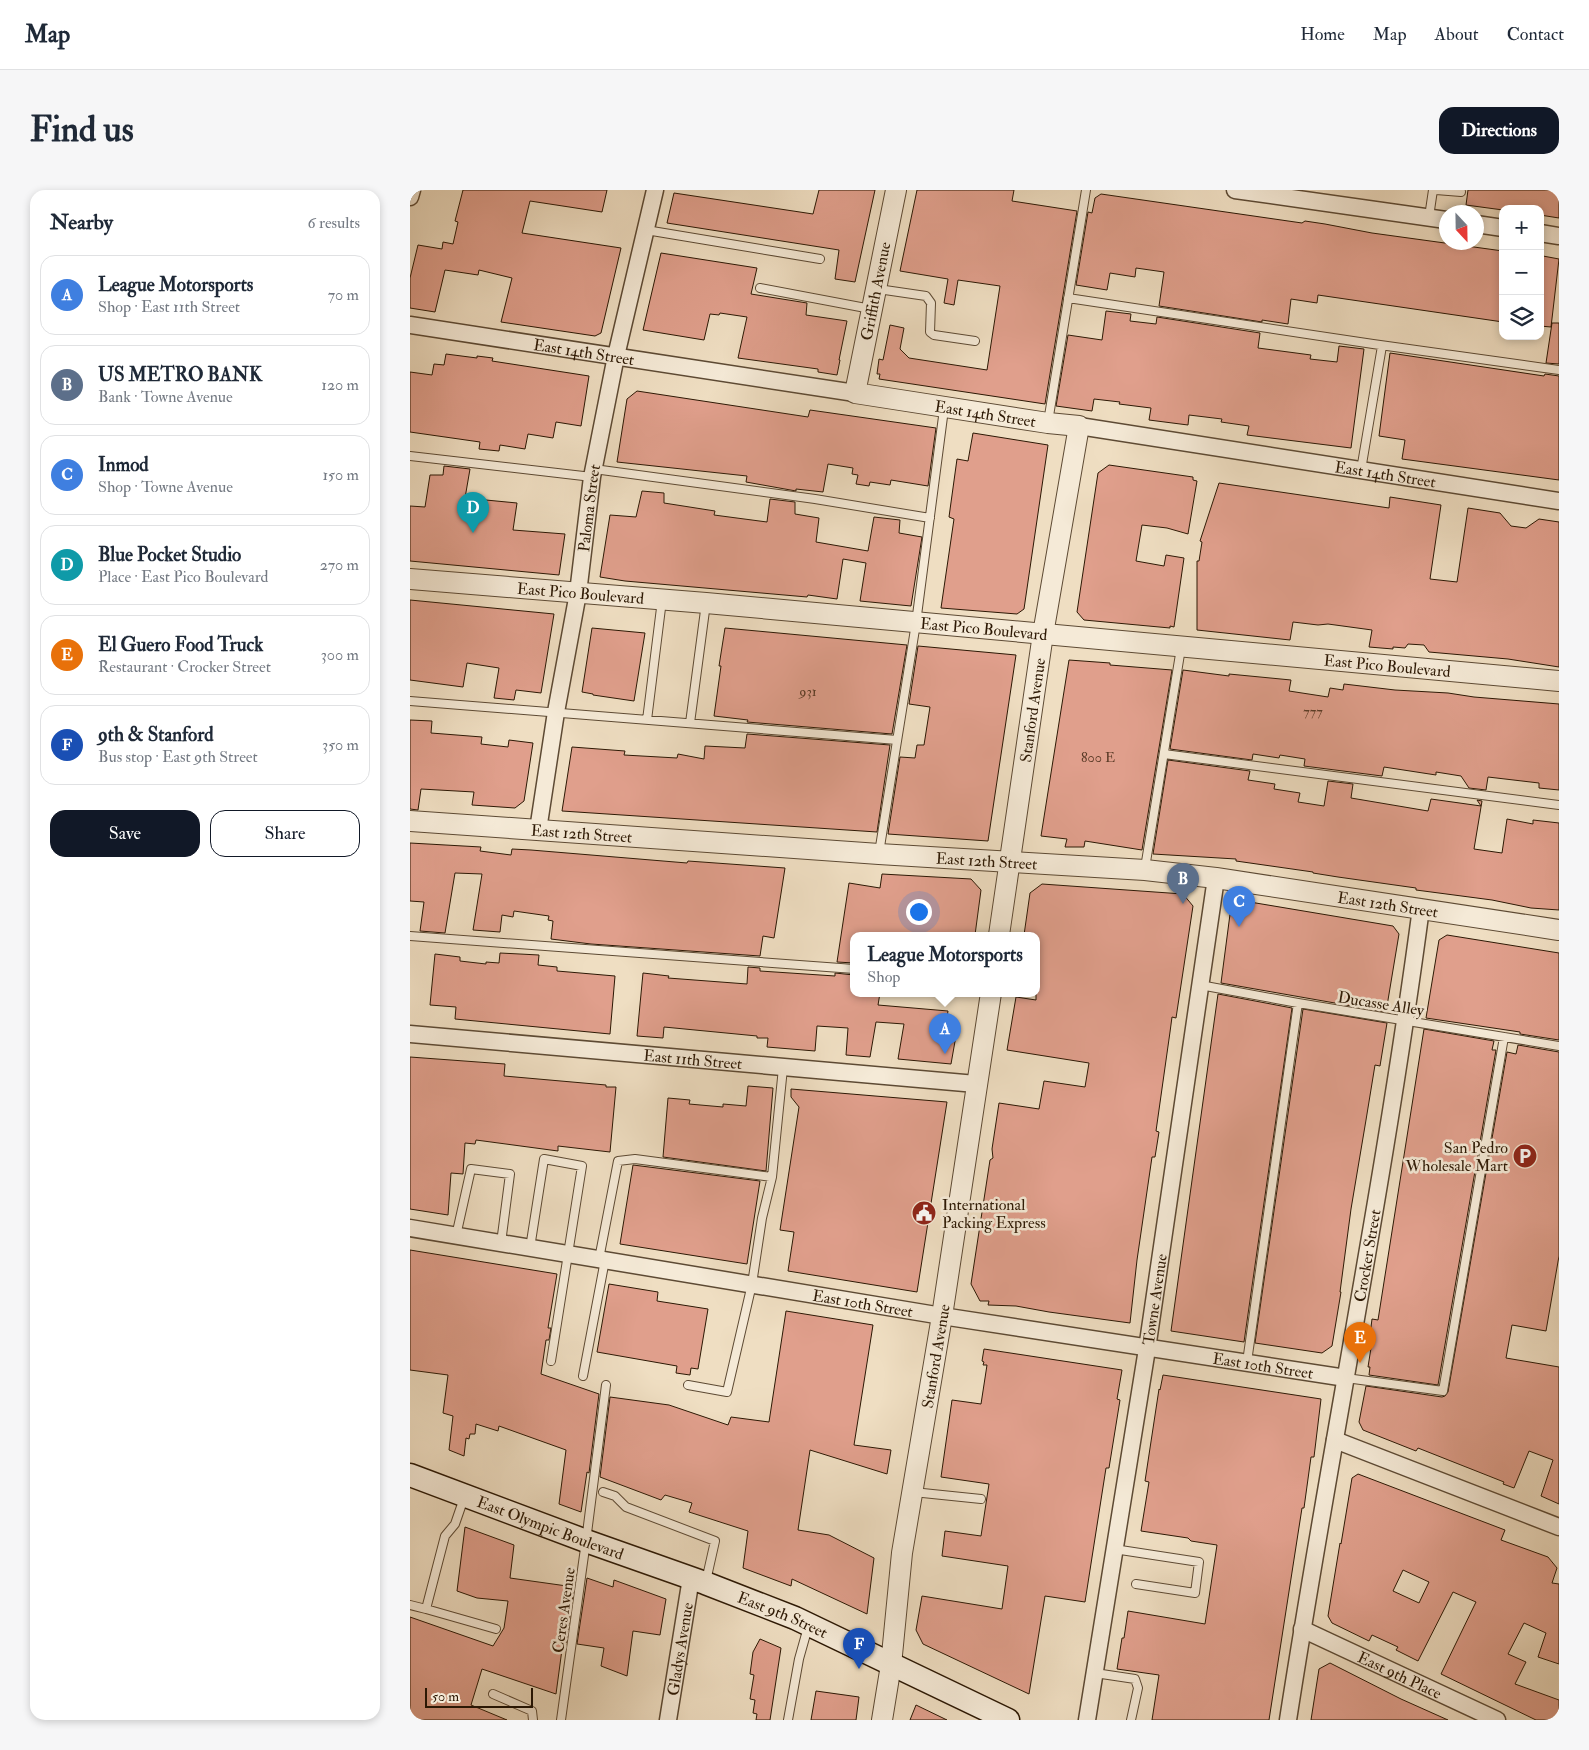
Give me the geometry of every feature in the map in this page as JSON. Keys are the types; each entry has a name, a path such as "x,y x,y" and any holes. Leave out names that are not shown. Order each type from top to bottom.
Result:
{"main road":[{"name":"East Olympic Boulevard","path":"411,1481 465,1496 698,1580"},
{"name":"East 9th Street","path":"698,1580 809,1625 1008,1720"}],"street":[{"path":"410,197 412,190"},
{"name":"Paloma Street","path":"538,830 556,712 578,593 593,473 616,356 656,190"},
{"name":"Griffith Avenue","path":"855,393 896,190"},
{"path":"1235,190 1270,192 1439,219"},
{"path":"1484,225 1499,227"},
{"path":"1544,234 1559,236"},
{"name":"East 14th Street","path":"410,325 1559,501"},
{"name":"Stanford Avenue","path":"999,932 1043,634 1079,426"},
{"name":"East Pico Boulevard","path":"410,579 706,603 1559,681"},
{"name":"East 12th Street","path":"410,821 879,854 1145,870 1216,878 1559,930"},
{"name":"Towne Avenue","path":"1087,1720 1146,1349 1216,878"},
{"name":"Crocker Street","path":"1288,1720 1405,1021 1421,908"},
{"name":"Stanford Avenue","path":"882,1720 891,1665 902,1553 942,1316 989,997"},
{"name":"East 11th Street","path":"410,1034 976,1084"},
{"name":"East 10th Street","path":"410,1228 1146,1349 1247,1362 1346,1378"},
{"path":"1335,1440 1559,1527"},
{"name":"Gladys Avenue","path":"668,1720 698,1580"},
{"name":"East 9th Place","path":"1302,1629 1491,1719"}],"lane":[{"path":"1048,423 1086,190"},
{"path":"1429,217 1434,190 1461,192"},
{"path":"646,230 820,259"},
{"path":"760,288 872,309"},
{"path":"876,289 926,296 931,303 930,332 934,335 975,342"},
{"path":"1068,298 1382,346 1559,370"},
{"path":"1361,470 1382,346"},
{"path":"879,854 916,623 945,407"},
{"path":"410,456 593,473 815,500 930,518"},
{"path":"647,720 662,600"},
{"path":"690,724 706,603"},
{"path":"1145,870 1182,646"},
{"path":"410,701 897,740"},
{"path":"1164,754 1559,805"},
{"path":"410,936 850,969"},
{"name":"Ducasse Alley","path":"1200,985 1298,1004 1559,1046"},
{"path":"1247,1362 1298,1004"},
{"path":"1346,1378 1443,1391 1504,1038"},
{"path":"688,1386 727,1392 752,1284 762,1218 772,1178 783,1068"},
{"path":"530,1248 544,1159 582,1166 551,1361"},
{"path":"583,1376 618,1161 635,1159 772,1178"},
{"path":"456,1236 471,1169 510,1174 502,1243"},
{"name":"Ceres Avenue","path":"561,1720 606,1385"},
{"path":"603,1492 615,1496 626,1507 715,1541 698,1580"},
{"path":"912,1492 981,1499"},
{"path":"426,1609 444,1536 454,1524 465,1496"},
{"path":"1114,1549 1200,1562 1195,1593 1136,1584"},
{"path":"410,1605 496,1629"},
{"path":"788,1720 799,1659 809,1625"},
{"path":"1094,1673 1135,1679 1138,1688 1131,1720"},
{"path":"493,1694 532,1711 533,1720"}],"building":[{"path":"463,190 607,190 602,212 530,201 522,233 621,248 601,333 595,336 501,322 512,278 479,270 478,275 445,270 435,312 410,308 410,278 418,245 442,249 443,242 453,244 458,222 455,221"},
{"path":"819,190 875,190 855,282 835,279 839,250 667,223 674,193 813,214"},
{"path":"917,190 1014,190 1012,201 1077,211 1045,404 879,379 880,374 877,374 879,359 883,360 890,325 904,328 900,349 909,358 987,370 1000,286 958,280 954,305 944,303 948,279 900,271"},
{"path":"1468,190 1559,190 1559,218 1544,216 1544,205 1499,205 1499,209 1484,207 1484,205 1466,205"},
{"path":"1101,194 1302,223 1305,221 1325,224 1439,242 1439,250 1484,250 1484,248 1499,250 1499,321 1318,295 1317,303 1291,299 1288,324 1262,320 1262,322 1159,306 1164,272 1136,268 1135,277 1110,273 1107,290 1076,285 1088,212 1092,213 1095,198"},
{"path":"661,253 757,268 751,294 807,303 806,315 847,321 837,375 818,372 818,369 738,358 747,317 720,313 719,315 710,314 704,340 643,330"},
{"path":"1544,256 1559,259 1551,327 1544,326"},
{"path":"1106,311 1131,314 1130,321 1156,324 1157,317 1260,333 1258,348 1311,355 1310,359 1337,362 1339,346 1364,349 1351,448 1247,435 1249,426 1221,422 1222,419 1189,415 1188,425 1149,420 1151,408 1119,404 1120,402 1094,399 1092,411 1056,406 1068,335 1102,340"},
{"path":"1552,323 1559,323 1559,364 1546,363"},
{"path":"1390,353 1544,376 1545,374 1559,376 1559,480 1402,459 1405,440 1379,436"},
{"path":"446,354 493,358 492,361 589,376 581,426 556,422 553,438 528,434 525,449 500,445 499,451 479,449 480,442 410,432 410,372 432,375 434,364 444,365"},
{"path":"637,391 808,417 810,410 936,428 928,486 891,480 890,485 870,482 869,486 856,484 858,475 852,474 853,468 828,464 823,492 796,489 796,491 746,482 747,476 617,462 627,399"},
{"path":"973,433 1048,445 1024,609 1017,614 941,608 954,519 949,517 957,459 968,461"},
{"path":"1109,465 1193,477 1193,480 1197,481 1188,534 1167,528 1142,525 1136,561 1164,566 1166,555 1184,558 1174,627 1084,620 1077,612 1098,473"},
{"path":"444,466 470,469 465,498 517,503 513,530 565,534 559,575 410,561 410,506 425,507 430,475 443,475"},
{"path":"1219,483 1389,508 1390,497 1441,505 1430,579 1457,582 1468,508 1500,513 1511,526 1526,528 1539,519 1559,522 1559,667 1508,659 1429,652 1424,645 1408,644 1405,648 1393,647 1393,649 1369,647 1372,630 1328,624 1318,625 1293,622 1290,640 1197,630 1197,561 1199,561 1202,542 1200,541"},
{"path":"642,491 664,493 664,503 715,511 714,515 767,522 770,499 795,502 795,514 819,518 816,542 868,551 874,517 900,520 899,533 922,537 911,606 860,601 866,563 843,559 837,599 808,595 807,597 625,581 600,577 610,515 636,517"},
{"path":"410,600 554,614 541,693 516,690 514,700 494,698 499,668 467,663 463,687 410,680"},
{"path":"592,628 645,633 634,701 582,692"},
{"path":"725,628 907,645 892,734 747,722 748,720 714,716"},
{"path":"918,646 1016,655 988,841 888,834 900,757 915,758 917,745 924,745 930,707 909,704"},
{"path":"1069,660 1172,670 1142,850 1085,841 1084,847 1065,847 1067,839 1041,836"},
{"path":"1183,670 1229,676 1229,674 1291,680 1289,691 1328,697 1330,688 1343,690 1344,684 1559,704 1559,790 1539,788 1539,783 1488,777 1486,790 1469,788 1461,776 1436,772 1436,775 1384,767 1382,776 1304,766 1305,759 1280,755 1279,758 1253,754 1252,760 1170,749"},
{"path":"410,720 432,721 431,733 482,737 481,744 508,747 509,740 533,743 524,801 515,808 472,805 474,792 421,789 418,810 410,809"},
{"path":"747,734 890,745 877,832 562,811 572,747 625,751 624,755 677,758 678,754 704,759 705,746 745,748"},
{"path":"1168,760 1250,771 1248,780 1275,784 1274,789 1300,793 1298,802 1324,806 1328,781 1353,784 1351,798 1428,811 1431,799 1481,806 1477,800 1482,801 1474,849 1502,853 1507,819 1533,824 1533,820 1559,823 1559,910 1531,908 1492,900 1416,890 1416,888 1236,861 1236,859 1153,854"},
{"path":"410,843 481,847 480,851 511,855 512,849 687,863 688,861 785,868 774,938 763,936 760,956 591,944 551,939 553,921 548,920 549,916 514,911 513,917 502,915 500,932 473,930 482,874 455,873 445,933 420,931 424,902 410,901"},
{"path":"882,874 971,879 981,890 975,932 850,932 850,963 837,962 849,883 880,888"},
{"path":"1042,884 1183,894 1193,906 1176,1018 1172,1017 1156,1131 1159,1132 1155,1157 1152,1157 1130,1323 1016,1306 988,1305 989,1301 980,1301 971,1284 990,1160 993,1158 992,1149 999,1103 1039,1109 1044,1081 1085,1087 1089,1063 1007,1050 1016,997 1036,1000 1036,997 1040,997 1040,932 1024,932 1030,893"},
{"path":"1232,899 1393,926 1399,934 1386,1012 1221,983"},
{"path":"1447,935 1559,953 1559,1040 1520,1034 1520,1032 1426,1018 1439,940"},
{"path":"500,953 539,955 538,965 557,967 557,971 615,976 610,1034 455,1019 456,1007 430,1005 435,954 460,957 460,961 486,964 486,962 499,963"},
{"path":"748,967 760,968 760,971 835,976 835,973 850,975 850,997 879,997 878,1005 948,1011 945,1029 957,1030 951,1064 898,1059 904,1024 876,1022 870,1057 846,1055 848,1028 817,1026 815,1051 767,1047 768,1038 757,1038 757,1036 664,1027 663,1038 637,1036 643,973 669,976 668,978 747,984"},
{"path":"1218,994 1292,1008 1244,1342 1171,1331"},
{"path":"1303,1009 1387,1023 1380,1066 1375,1065 1351,1209 1332,1346 1322,1353 1255,1343"},
{"path":"1424,1029 1494,1041 1492,1050 1496,1050 1438,1385 1369,1375 1370,1367 1368,1367 1373,1335 1370,1335 1372,1319 1378,1320"},
{"name":"San Pedro Wholesale Mart","path":"1518,1045 1559,1052 1559,1256 1546,1331 1512,1325 1506,1358 1559,1367 1559,1504 1541,1496 1553,1460 1529,1451 1514,1488 1503,1484 1504,1482 1418,1448 1416,1451 1363,1430 1359,1422 1366,1386 1442,1397 1448,1392 1507,1052 1516,1054"},
{"path":"410,1057 505,1064 504,1076 616,1087 610,1152 558,1146 558,1151 476,1140 475,1144 465,1143 463,1174 451,1173 448,1215 410,1209"},
{"path":"748,1086 773,1088 766,1171 663,1157 668,1098 690,1100 689,1104 723,1107 723,1104 746,1106"},
{"path":"791,1089 947,1102 917,1292 788,1271 794,1232 780,1230 799,1107 791,1097"},
{"path":"633,1165 760,1181 747,1264 620,1244"},
{"path":"410,1250 557,1274 548,1328 551,1328 549,1340 546,1340 541,1374 599,1394 589,1473 587,1472 581,1512 559,1504 566,1450 499,1426 498,1431 476,1424 475,1434 470,1434 469,1439 466,1438 464,1456 449,1450 453,1416 443,1413 448,1375 410,1370"},
{"path":"609,1284 658,1292 657,1301 708,1309 698,1369 691,1368 690,1375 676,1373 677,1366 597,1352"},
{"path":"786,1311 873,1325 854,1445 891,1450 887,1474 810,1450 798,1530 829,1535 874,1558 867,1614 792,1579 791,1586 743,1568 748,1531 689,1512 692,1503 665,1495 661,1500 600,1477 610,1397 669,1405 728,1425 731,1417 769,1422"},
{"path":"984,1349 1122,1370 1117,1399 1120,1400 1109,1468 1106,1468 1085,1602 1045,1596 1029,1694 923,1644 916,1630 922,1596 1002,1609 1008,1566 942,1556 945,1531 981,1536 989,1484 941,1477 952,1400 981,1404 987,1365 983,1365 984,1362 982,1361"},
{"path":"1163,1375 1321,1399 1314,1457 1311,1457 1304,1508 1302,1508 1269,1720 1152,1720 1159,1675 1117,1669 1128,1611 1205,1624 1217,1545 1191,1541 1188,1538 1141,1531 1149,1482 1145,1481 1159,1389"},
{"path":"1358,1474 1505,1530 1501,1540 1548,1557 1557,1568 1552,1583 1559,1584 1559,1664 1538,1657 1546,1633 1524,1623 1508,1654 1526,1662 1515,1684 1559,1700 1559,1720 1536,1720 1441,1674 1476,1602 1453,1592 1418,1661 1396,1650 1398,1647 1372,1635 1369,1641 1332,1623 1328,1616 1352,1478","holes":["1403,1570 1429,1582 1419,1603 1393,1591"]},
{"path":"465,1527 514,1545 510,1578 574,1587 566,1643 563,1642 556,1694 482,1669 471,1705 507,1720 410,1720 410,1617 493,1646 504,1628 508,1601 477,1598 457,1591"},
{"path":"587,1578 613,1587 614,1580 666,1599 660,1635 633,1631 627,1676 601,1666 604,1648 577,1644"},
{"path":"760,1639 781,1648 770,1720 756,1720 757,1714 753,1713 755,1700 750,1699 754,1675 750,1674 753,1652"},
{"path":"1330,1663 1401,1699 1448,1720 1311,1720 1319,1669"},
{"path":"816,1691 859,1697 856,1720 811,1720"},
{"path":"916,1705 947,1720 910,1720"}],"place":[{"name":"Blue Pocket Studio","path":"473,533"},
{"name":"US METRO BANK","path":"1183,904"},
{"name":"Inmod","path":"1239,927"},
{"name":"League Motorsports","path":"945,1054"},
{"name":"San Pedro Wholesale Mart","path":"1525,1156"},
{"name":"International Packing Express","path":"924,1213"},
{"name":"El Guero Food Truck","path":"1360,1363"},
{"name":"9th & Stanford","path":"859,1669"}]}
